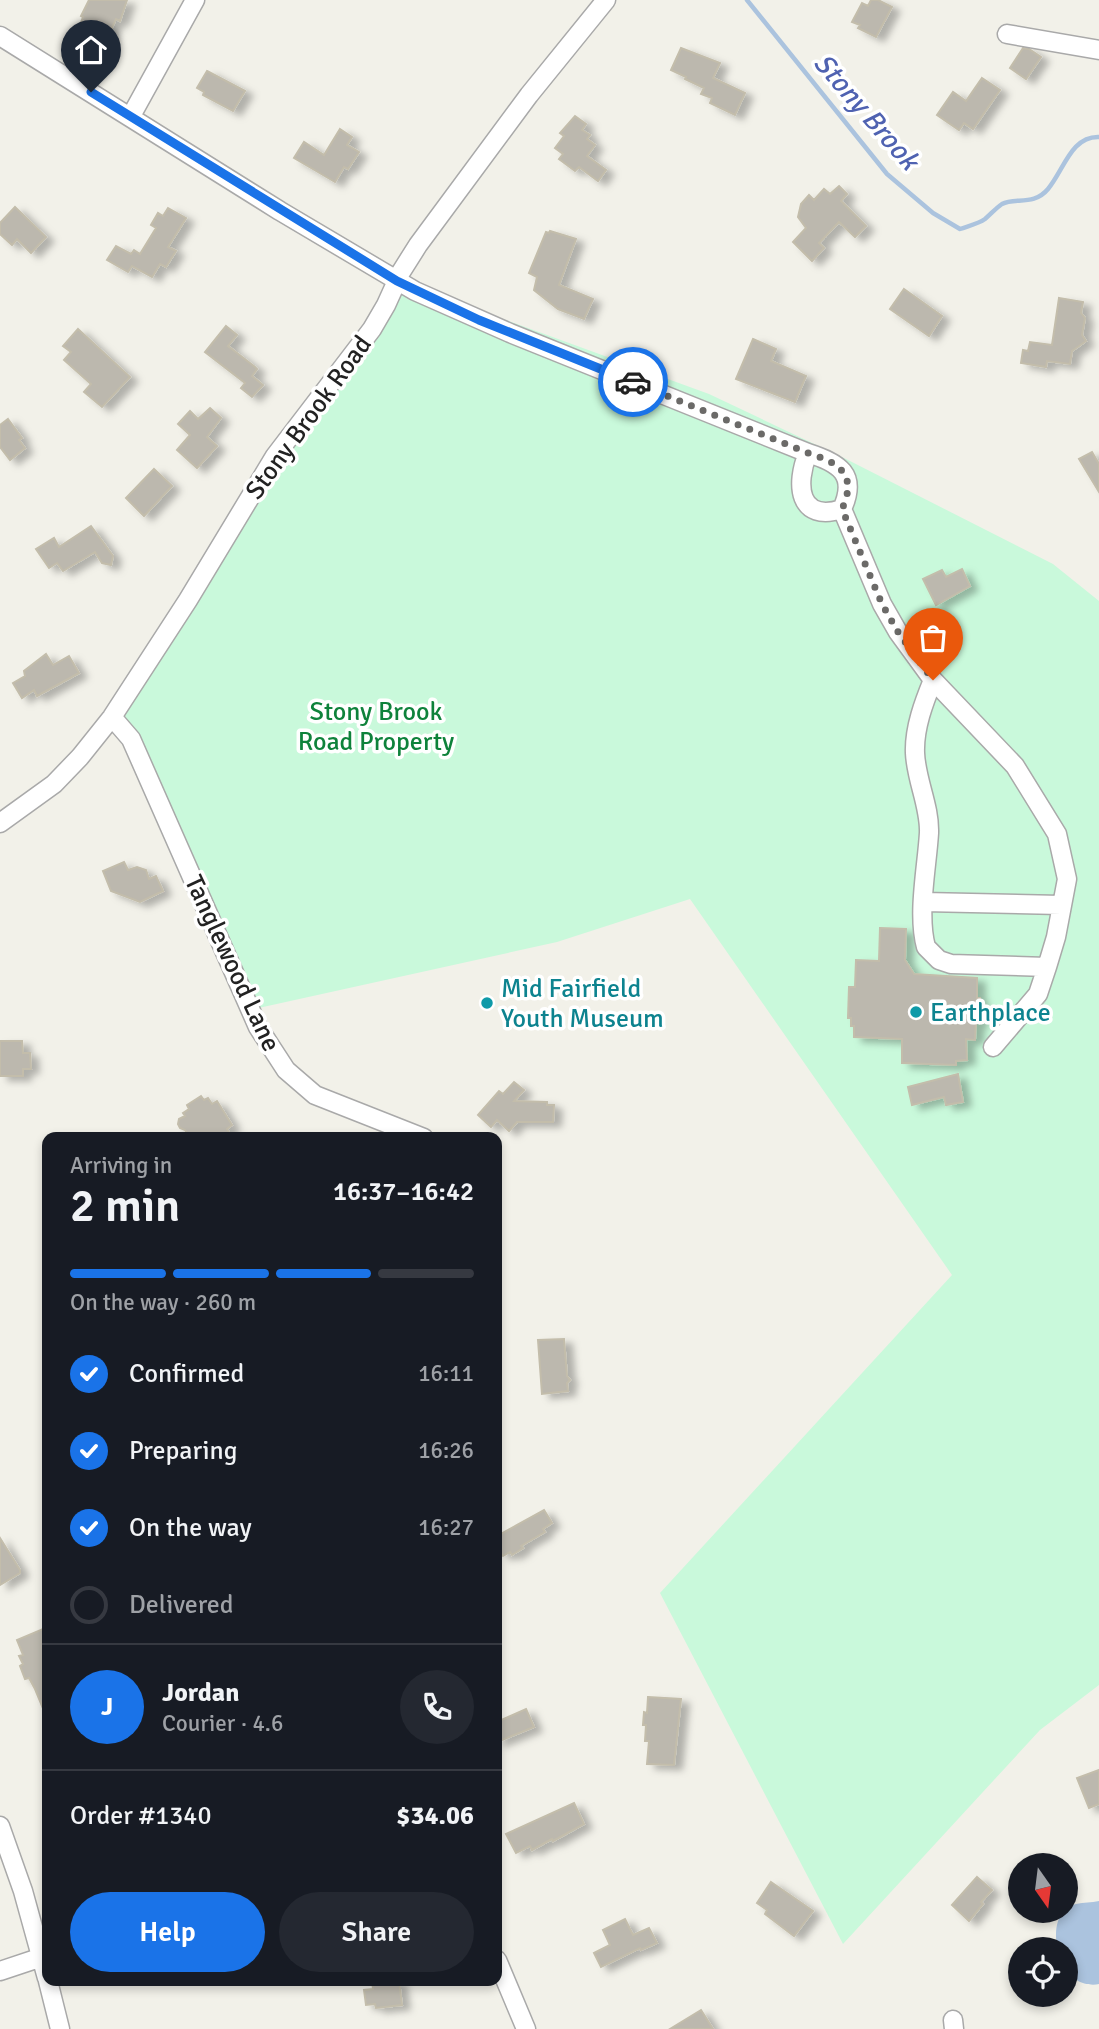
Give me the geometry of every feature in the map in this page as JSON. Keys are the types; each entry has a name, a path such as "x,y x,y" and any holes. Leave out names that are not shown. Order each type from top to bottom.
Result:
{"street":[{"path":"131,116 195,0"},
{"name":"Stony Brook Road","path":"0,823 54,784 112,717 188,600 275,456 368,335 418,246 495,141 606,0"},
{"path":"1007,34 1099,50"},
{"path":"0,36 397,281 479,320 829,460 844,471 849,490 842,509 882,604 898,632 933,680 1015,766 1057,834 1067,879 1056,937 1047,967 1038,994 993,1047"},
{"path":"808,453 801,470 803,499 814,510 822,512 842,509"},
{"path":"933,680 917,728 915,754 929,831 924,876 925,942 929,952 939,960 951,964 1047,967"},
{"name":"Tanglewood Lane","path":"112,717 131,739 258,1027 273,1052 294,1078 320,1098 408,1132"},
{"path":"924,902 1061,905"},
{"path":"0,1826 42,1957 0,1971"},
{"path":"502,1972 526,2029"},
{"path":"49,1986 60,2029"}],"green space":[{"name":"Stony Brook Road Property","path":"399,281 709,394 846,459 1053,564 1099,601 1099,1685 1040,1730 843,1944 660,1593 952,1275 690,899 557,942 249,1010 117,713"}],"water":[{"path":"1099,1901 1099,1984 1078,1981 1078,1937 1056,1937 1057,1923 1078,1923 1079,1903"}],"building":[{"path":"89,0 127,0 120,21 116,19 107,38 80,25 81,16"},
{"path":"871,0 878,0 892,7 876,37 852,22 862,3 868,6"},
{"path":"681,48 720,63 713,78 745,93 735,115 710,103 712,98 701,94 704,88 671,70"},
{"path":"1023,48 1041,57 1026,79 1010,68"},
{"path":"207,71 245,91 233,111 203,95 204,92 197,88"},
{"path":"982,78 1000,90 973,129 964,123 959,130 937,115 953,92 966,101"},
{"path":"575,116 586,124 582,130 590,135 587,139 595,145 587,156 606,170 598,181 579,167 575,171 559,159 563,154 555,148 564,136 560,133"},
{"path":"340,129 352,137 347,145 359,152 348,169 344,167 335,182 294,158 304,142 324,155"},
{"path":"839,186 847,194 841,201 866,226 855,237 839,222 819,243 824,248 812,261 793,242 806,228 798,217 801,204 809,195 814,200 824,189 830,194"},
{"path":"15,207 46,237 31,253 17,239 12,245 0,234 0,223"},
{"path":"168,208 186,218 168,247 176,251 166,267 160,264 152,277 132,266 128,272 107,260 116,246 131,254 134,250 140,254 156,228 151,225 158,213 163,216"},
{"path":"546,232 576,239 559,285 593,299 584,319 558,309 534,290 537,277 529,273"},
{"path":"904,289 942,316 929,336 890,309"},
{"path":"1059,298 1083,302 1081,313 1085,318 1082,335 1086,341 1072,351 1070,364 1047,361 1046,367 1021,363 1023,350 1028,351 1030,342 1052,345"},
{"path":"226,326 237,335 228,346 257,369 252,376 263,385 252,397 241,388 245,383 205,352"},
{"path":"78,329 130,377 102,407 84,392 91,384 64,360 71,352 63,346"},
{"path":"753,339 776,349 771,361 806,376 795,402 736,379"},
{"path":"210,408 221,418 207,437 217,446 197,468 177,450 190,435 178,424 190,411 198,419"},
{"path":"8,419 22,438 19,440 25,448 10,460 0,447 0,425"},
{"path":"1092,452 1099,464 1099,492 1079,459"},
{"path":"154,469 172,486 144,516 126,498"},
{"path":"91,526 113,556 111,565 102,563 95,552 63,571 57,563 49,568 36,549 54,538 59,547"},
{"path":"962,569 970,586 936,605 923,579 942,570 946,577"},
{"path":"46,654 53,665 69,656 79,673 37,696 34,690 22,698 13,683 25,676 24,671"},
{"path":"124,862 128,870 137,867 146,870 149,879 156,876 163,891 140,902 111,891 103,871"},
{"path":"880,928 906,929 905,960 914,974 977,978 977,998 980,998 979,1023 976,1022 975,1040 966,1039 967,1060 956,1061 956,1065 902,1063 902,1039 854,1037 854,1026 851,1026 851,1018 848,1018 849,987 855,987 856,960 879,961"},
{"path":"0,1041 22,1041 23,1053 30,1053 31,1069 23,1069 23,1076 0,1076"},
{"path":"958,1074 963,1102 946,1105 944,1097 912,1105 908,1087"},
{"path":"514,1082 524,1090 514,1101 547,1102 547,1105 554,1105 553,1122 517,1122 509,1131 497,1120 491,1127 478,1115 499,1091 503,1094"},
{"path":"201,1096 204,1100 208,1098 212,1104 217,1101 232,1125 227,1129 229,1132 186,1132 180,1128 179,1119 185,1116 183,1113 189,1109 187,1105"},
{"path":"564,1339 567,1376 570,1380 567,1383 568,1391 542,1394 538,1340"},
{"path":"544,1510 552,1523 543,1529 545,1532 521,1546 523,1548 512,1555 510,1552 502,1554 502,1533"},
{"path":"0,1538 20,1573 0,1585"},
{"path":"42,1629 42,1706 20,1666 23,1664 19,1656 23,1655 17,1640"},
{"path":"648,1697 681,1699 674,1765 647,1764 649,1741 645,1741 646,1725 643,1725"},
{"path":"526,1709 534,1727 502,1740 502,1720"},
{"path":"1099,1770 1099,1804 1089,1808 1077,1778"},
{"path":"574,1803 584,1824 532,1850 530,1846 516,1853 506,1834"},
{"path":"977,1877 992,1890 969,1921 952,1905"},
{"path":"771,1882 813,1911 794,1936 765,1914 767,1910 757,1903"},
{"path":"625,1919 633,1935 649,1928 657,1943 641,1950 640,1948 601,1967 594,1953 610,1945 603,1930"},
{"path":"373,1986 400,1986 402,2005 376,2008 375,2004 366,2005 364,1990 373,1989"},
{"path":"701,2010 713,2029 670,2029"}],"waterway":[{"name":"Stony Brook","path":"747,0 887,174 933,213 960,229 982,221 1002,204 1037,198 1048,189 1081,142 1099,137"}],"way so far":[{"path":"633,382 829,460 844,471 849,490 842,509 882,604 898,632 933,680"}],"place":[{"name":"Mid Fairfield Youth Museum","path":"487,1003"},
{"name":"Earthplace","path":"916,1012"}],"route":[{"path":"91,92 280,211 415,291 479,320 633,382"}]}
